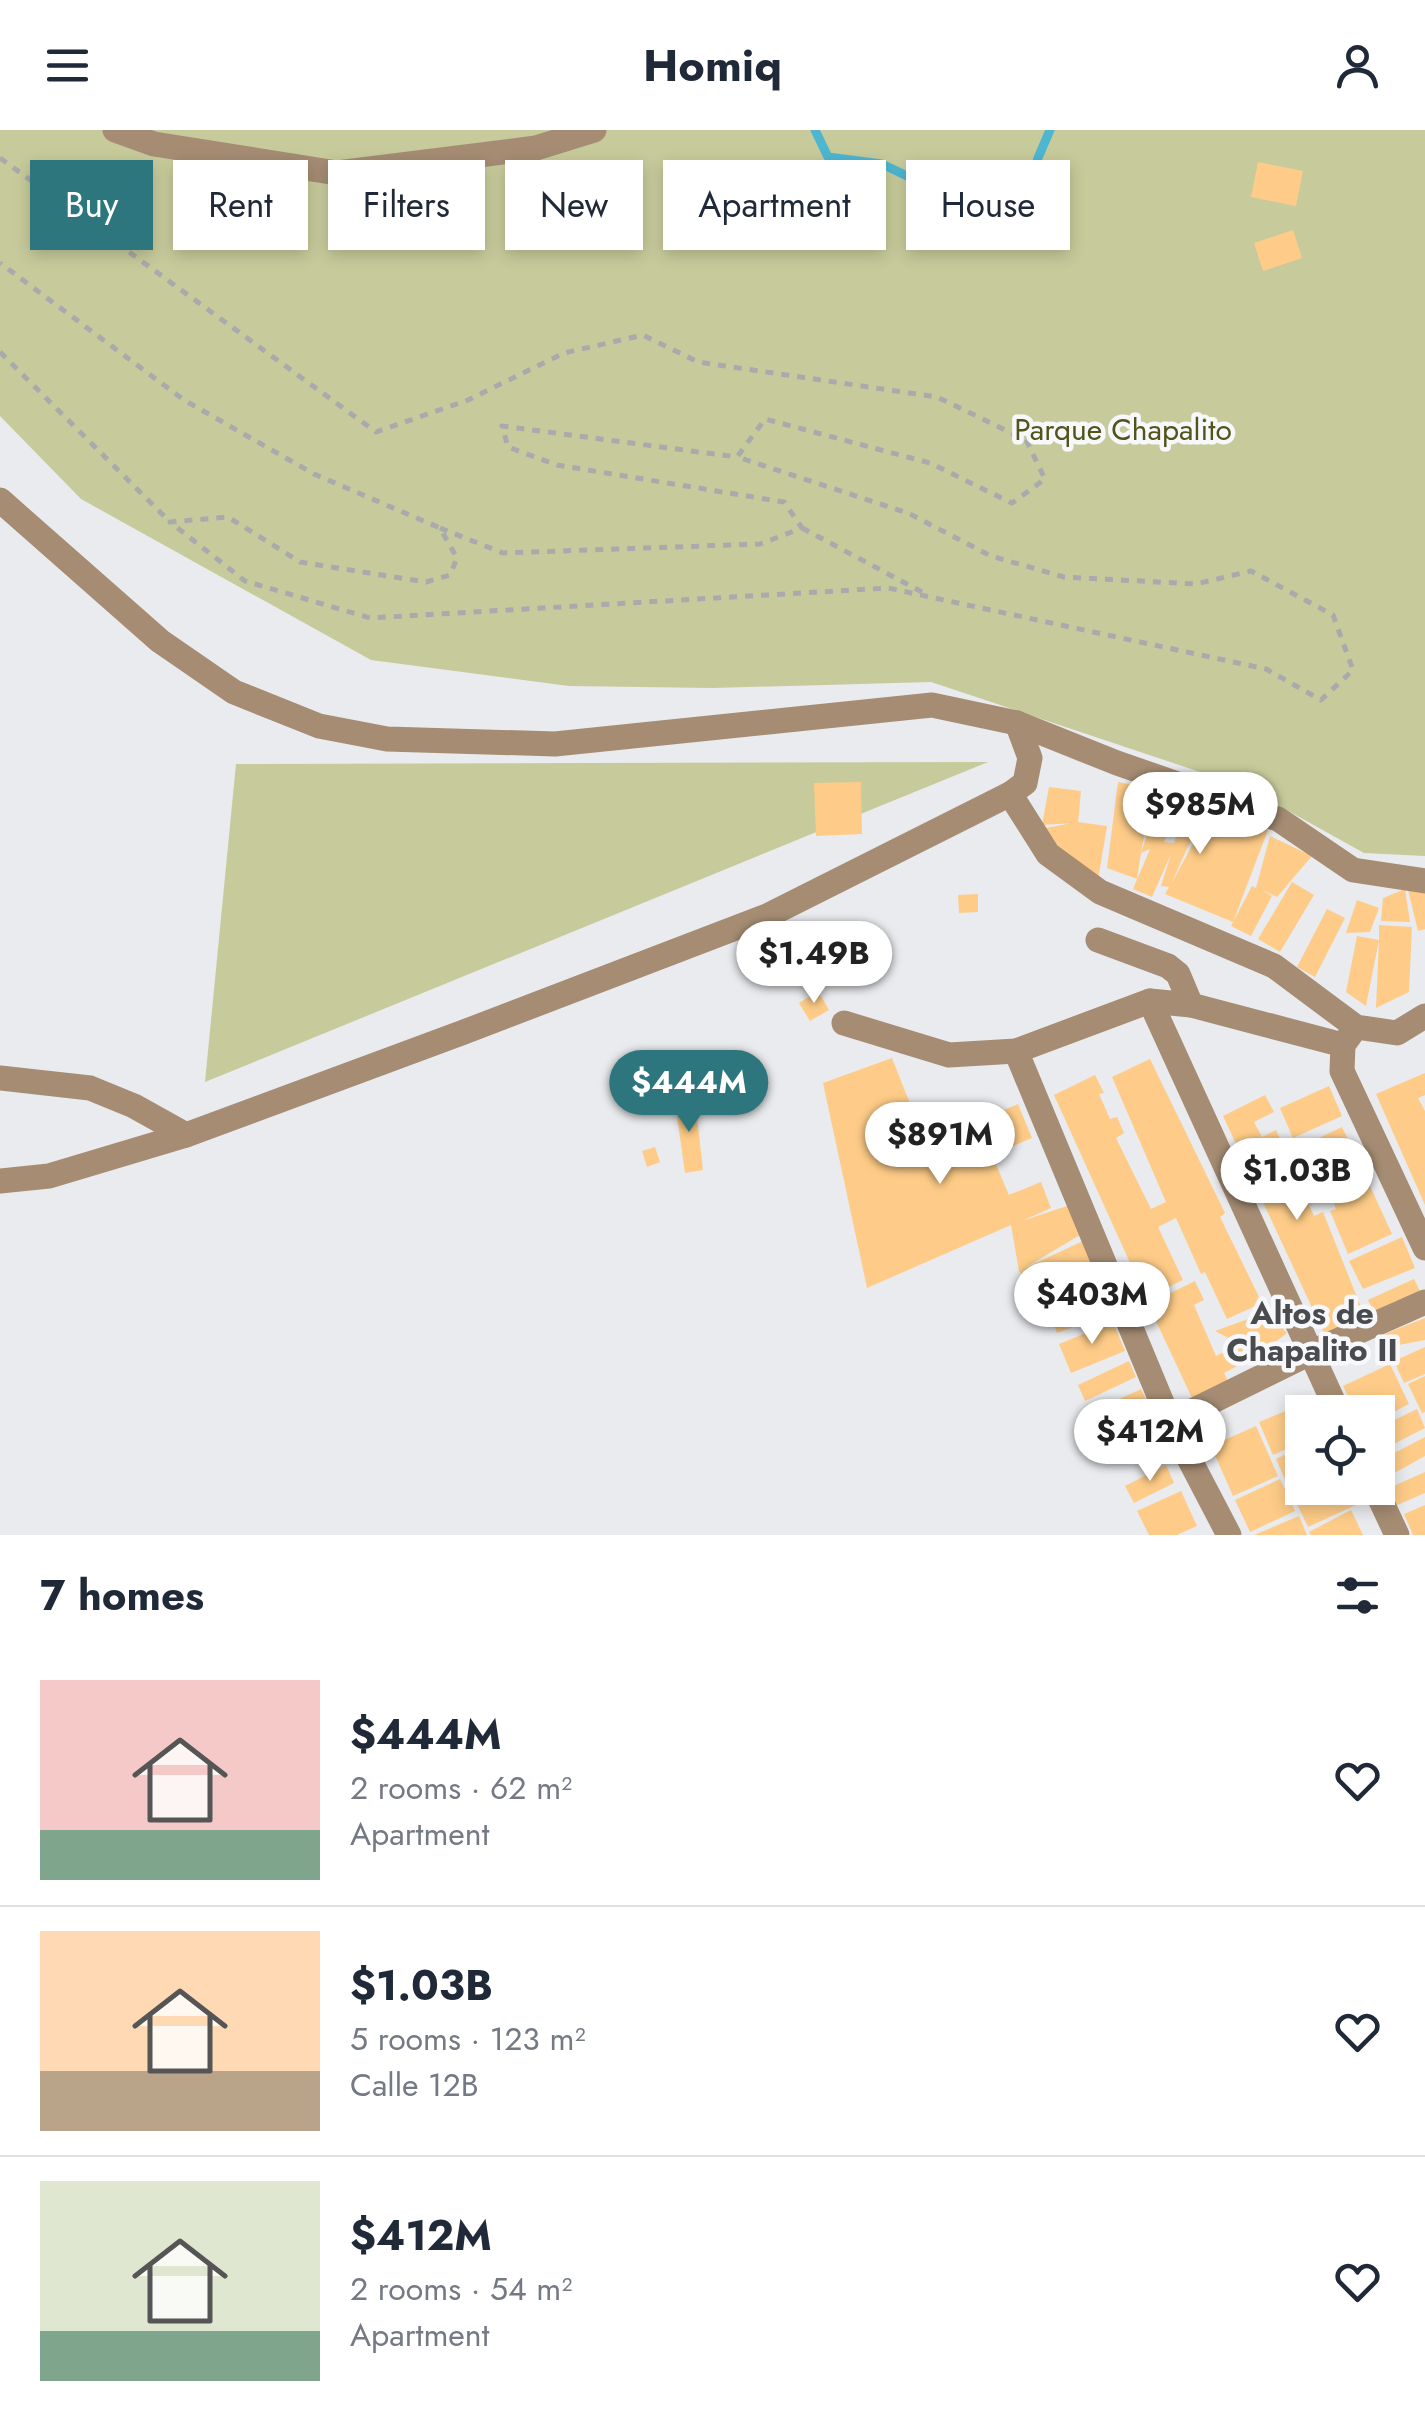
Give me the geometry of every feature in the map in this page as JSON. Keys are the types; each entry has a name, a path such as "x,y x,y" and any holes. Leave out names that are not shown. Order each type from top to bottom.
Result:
{"street":[{"path":"114,130 154,144 337,173 536,148 594,130"},
{"path":"0,500 160,641 234,692 319,726 388,739 555,744 932,705 1016,723 1278,819 1353,870 1425,881"},
{"path":"0,1181 50,1176 186,1135 767,916 1025,783 1030,758 1016,723"},
{"path":"1010,794 1048,854 1100,892 1274,966 1350,1036"},
{"path":"1098,940 1168,966 1178,974 1192,1005"},
{"path":"844,1022 949,1055 1016,1051 1150,1000 1350,1036 1397,1033 1425,1016"},
{"path":"1150,1000 1330,1395"},
{"path":"1350,1036 1342,1071 1425,1248"},
{"path":"1016,1051 1170,1422 1229,1535"},
{"path":"0,1078 90,1088 134,1106 186,1135"},
{"path":"1170,1422 1425,1302"},
{"path":"1383,1505 1398,1535"}],"path":[{"path":"0,158 376,432 468,400 564,353 643,335 698,362 938,397 1026,440 1045,479 1012,503 930,463 765,419 737,457"},
{"path":"0,263 184,400 314,474 502,554 760,544 802,528"},
{"path":"0,352 170,522 245,581 370,618 888,588 1266,669 1322,700 1353,670 1333,615 1251,571 1196,584 1064,577 991,556 908,513 737,457 502,426 508,446 557,466 784,502 802,528 929,596"},
{"path":"170,522 228,517 300,562 426,582 450,575 457,558 440,528"}],"green space":[{"name":"Parque Chapalito","path":"0,130 1425,130 1425,856 1364,853 1245,787 931,682 713,688 569,686 371,660 81,499 0,416"},
{"path":"988,762 205,1082 236,764"}],"building":[{"path":"1258,162 1303,171 1296,206 1251,197"},
{"path":"1293,230 1302,258 1263,271 1254,243"},
{"path":"861,782 862,834 816,836 814,783"},
{"path":"1118,782 1153,789 1137,879 1107,868"},
{"path":"1049,787 1081,791 1078,822 1107,826 1098,880 1046,850 1046,828 1072,823 1042,825"},
{"path":"1159,798 1181,803 1164,842 1174,843 1187,803 1208,802 1171,884 1211,811 1268,830 1233,922 1165,894 1169,887 1161,886 1171,854 1152,897 1133,889 1150,849 1141,853"},
{"path":"1270,836 1312,856 1277,897 1262,890 1272,896 1251,936 1231,926 1252,886 1256,888"},
{"path":"1292,882 1314,895 1280,952 1258,939"},
{"path":"1425,886 1425,929 1418,931 1408,890"},
{"path":"1405,889 1410,922 1381,921 1383,898"},
{"path":"978,894 978,912 959,913 958,895"},
{"path":"1357,900 1379,908 1370,932 1346,933"},
{"path":"1327,909 1345,918 1315,977 1297,967"},
{"path":"1379,925 1412,927 1409,992 1376,1008 1379,940"},
{"path":"1357,936 1379,940 1366,1006 1346,992"},
{"path":"818,991 829,1010 810,1021 799,1003"},
{"path":"892,1058 926,1144 1018,1104 1032,1138 992,1155 1009,1195 1041,1182 1051,1208 1022,1221 1070,1205 1080,1235 1023,1269 1083,1241 1098,1271 1046,1303 1019,1271 1011,1225 867,1288 823,1083"},
{"path":"1150,1059 1225,1213 1220,1217 1262,1303 1227,1319 1176,1218 1158,1227 1183,1280 1146,1298 1054,1095 1095,1075 1110,1119 1117,1117 1124,1133 1116,1138 1151,1209 1166,1202 1112,1077"},
{"path":"1425,1073 1425,1095 1418,1098 1425,1111 1425,1205 1376,1094"},
{"path":"1329,1086 1342,1116 1293,1138 1280,1108"},
{"path":"1265,1095 1274,1112 1254,1122 1262,1137 1276,1130 1298,1180 1307,1176 1313,1188 1303,1192 1314,1216 1323,1212 1367,1322 1328,1342 1223,1116"},
{"path":"695,1099 703,1170 685,1173 675,1102"},
{"path":"1342,1127 1367,1179 1323,1199 1298,1148"},
{"path":"655,1147 660,1162 647,1167 642,1151"},
{"path":"1369,1184 1392,1234 1348,1254 1330,1211 1336,1209 1333,1200"},
{"path":"1402,1237 1415,1268 1363,1289 1349,1261"},
{"path":"1414,1279 1423,1297 1377,1318 1368,1300"},
{"path":"1195,1281 1204,1300 1194,1305 1216,1356 1240,1344 1215,1331 1267,1312 1287,1333 1260,1354 1224,1373 1228,1381 1192,1398 1148,1304"},
{"path":"1097,1284 1108,1314 1057,1333 1046,1303"},
{"path":"1425,1318 1425,1340 1388,1347 1382,1335"},
{"path":"1113,1322 1125,1351 1071,1373 1059,1344"},
{"path":"1425,1347 1425,1374 1404,1383 1394,1361"},
{"path":"1129,1361 1136,1377 1085,1401 1078,1385"},
{"path":"1390,1364 1409,1404 1395,1411 1395,1395 1348,1395 1343,1386"},
{"path":"1425,1376 1425,1412 1422,1413 1408,1384"},
{"path":"1141,1389 1154,1416 1106,1439 1092,1412"},
{"path":"1417,1409 1425,1428 1395,1443 1395,1420"},
{"path":"1285,1411 1285,1450 1273,1455 1259,1422"},
{"path":"1256,1426 1278,1476 1233,1496 1211,1446"},
{"path":"1425,1437 1425,1456 1395,1473 1395,1453"},
{"path":"1285,1454 1285,1479 1276,1459"},
{"path":"1166,1465 1174,1483 1134,1503 1125,1486"},
{"path":"1425,1472 1425,1493 1395,1506 1395,1485"},
{"path":"1280,1479 1285,1505 1292,1505 1295,1511 1250,1532 1235,1500"},
{"path":"1181,1491 1197,1526 1177,1535 1149,1535 1137,1511"},
{"path":"1297,1505 1356,1505 1308,1527"},
{"path":"1425,1505 1425,1535 1413,1535 1404,1514"},
{"path":"1351,1510 1363,1535 1309,1532"},
{"path":"1299,1516 1307,1535 1254,1535"}],"waterway":[{"path":"815,130 828,157 882,164 959,201 985,226 1010,221 1029,191 1050,130"}],"district":[{"name":"Altos de Chapalito II","path":"1312,1332"}]}
